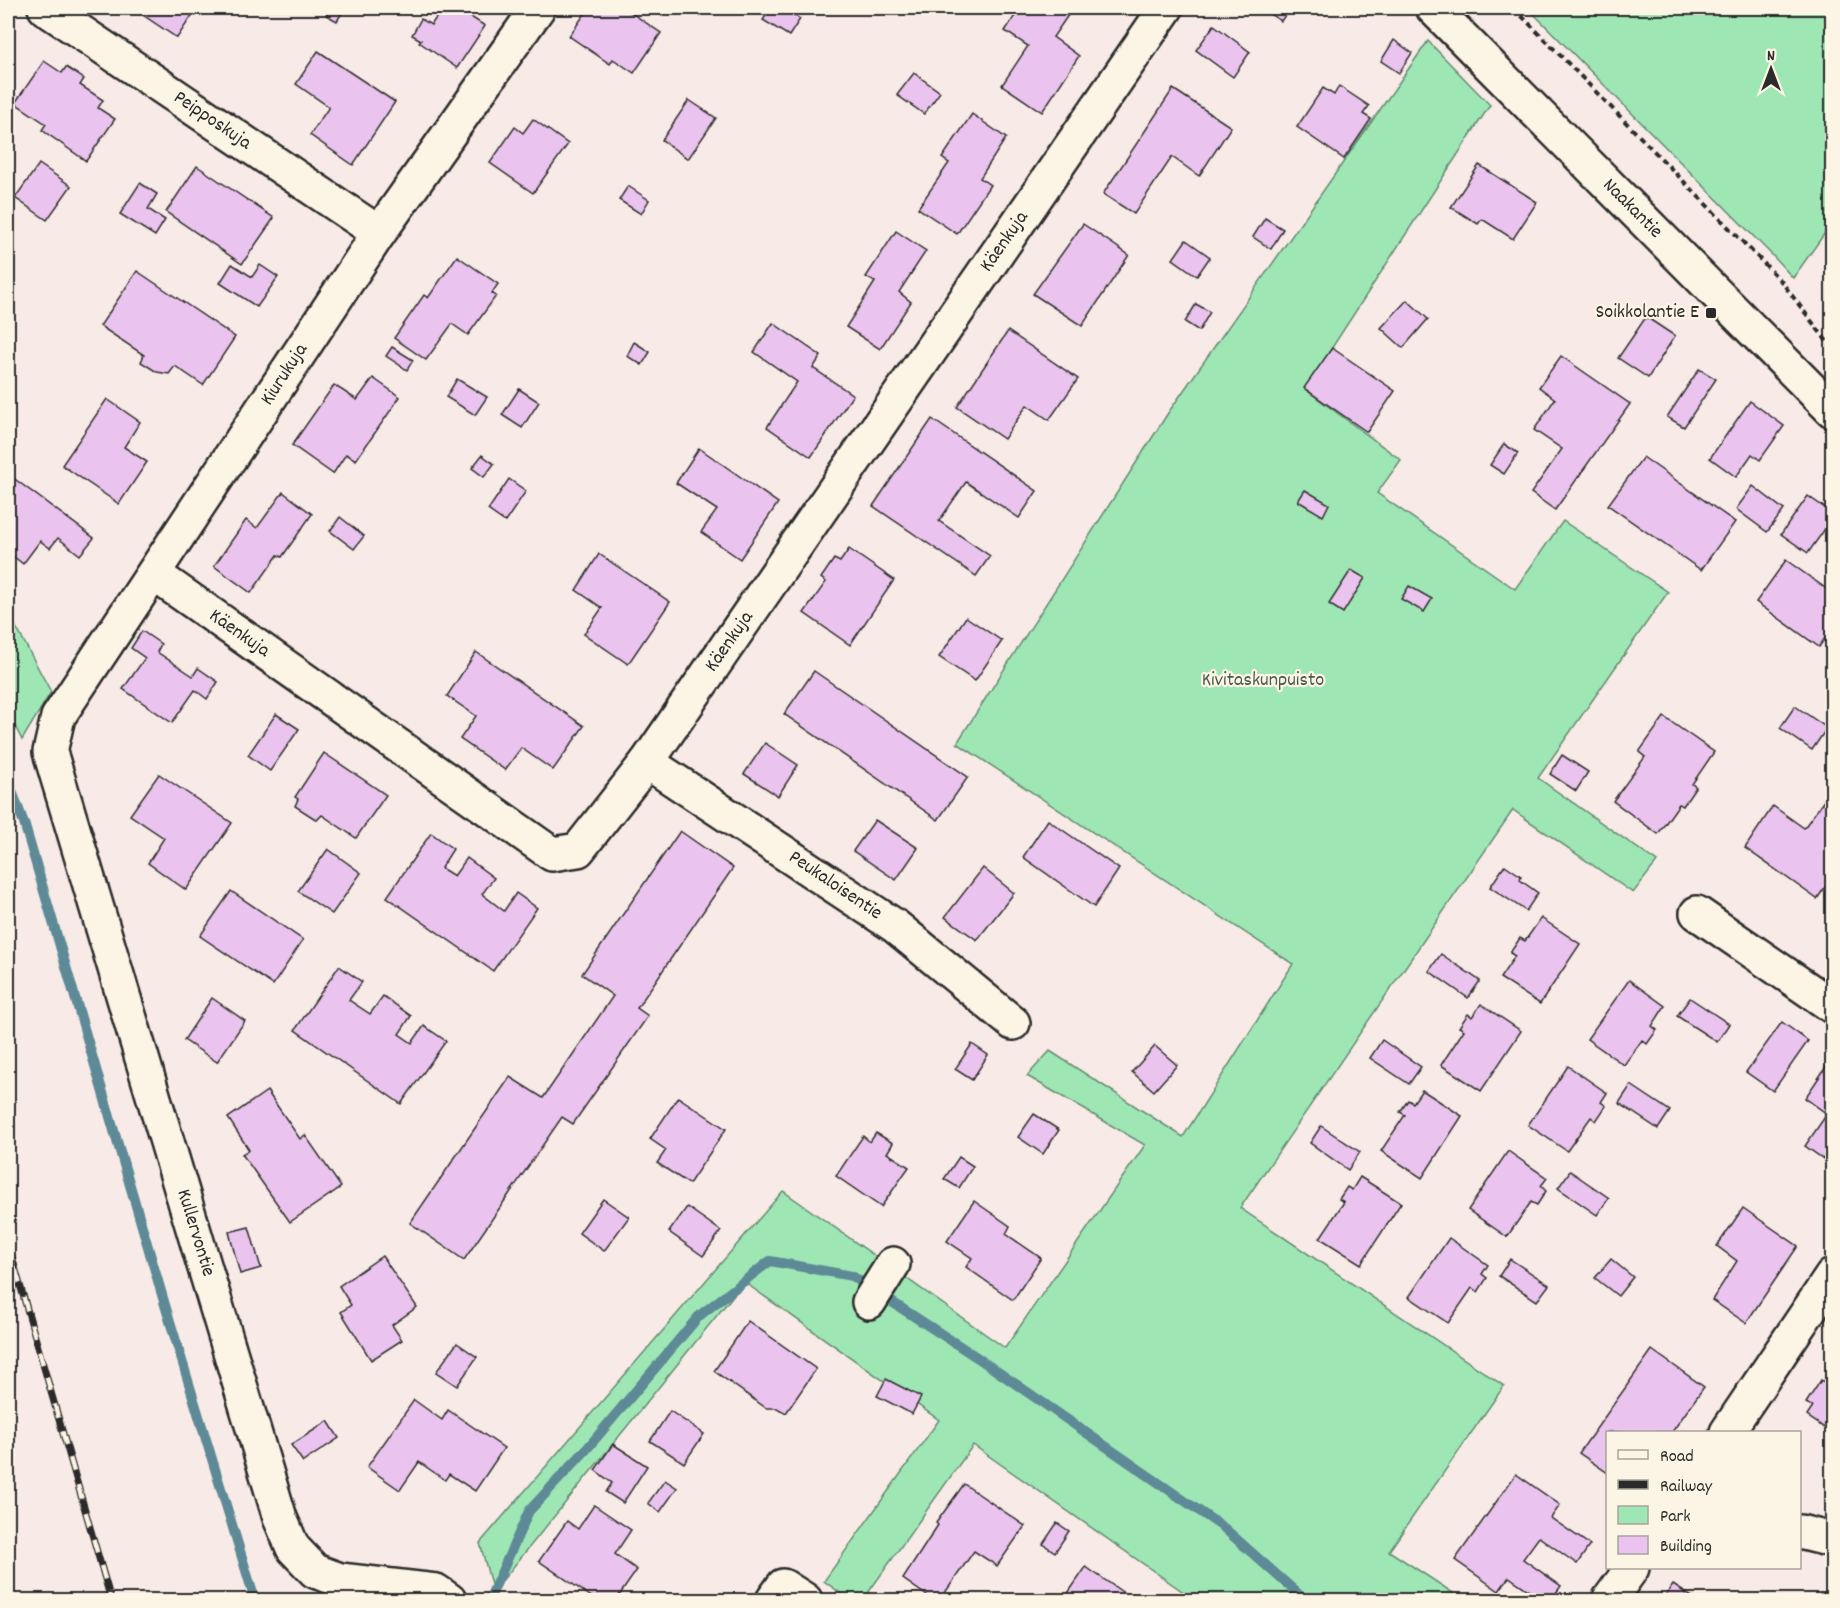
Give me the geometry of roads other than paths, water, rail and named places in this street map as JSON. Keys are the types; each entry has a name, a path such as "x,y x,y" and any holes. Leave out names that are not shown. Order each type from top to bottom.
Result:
{"street":[{"name":"Peipposkuja","path":"45,8 379,233"},
{"name":"Kiurukuja","path":"50,752 58,717 379,233 538,8"},
{"name":"Käenkuja","path":"154,574 552,854 578,850 647,762 1166,8"},
{"name":"Naakantie","path":"1433,8 1833,410"},
{"name":"Kullervontie","path":"50,752 280,1518 293,1548 315,1571 340,1580 436,1591 449,1600"},
{"name":"Peukaloisentie","path":"647,762 895,926 1013,1023"},
{"path":"1697,913 1833,1006"},
{"path":"869,1302 893,1264"},
{"path":"1728,1431 1833,1276"},
{"path":"1801,1532 1833,1540"},
{"path":"1609,1600 1631,1569"},
{"path":"773,1600 783,1586 805,1600"}],"waterway":[{"path":"8,780 24,823 165,1305 255,1600"},
{"path":"489,1600 529,1511 585,1451 699,1316 770,1261 852,1276 978,1358 1224,1528 1305,1600"}],"railway":[{"path":"8,1243 111,1600"}],"place":[{"name":"Soikkolantie E","path":"1711,313"}],"park label":[{"name":"Kivitaskunpuisto","path":"1263,681"}]}
